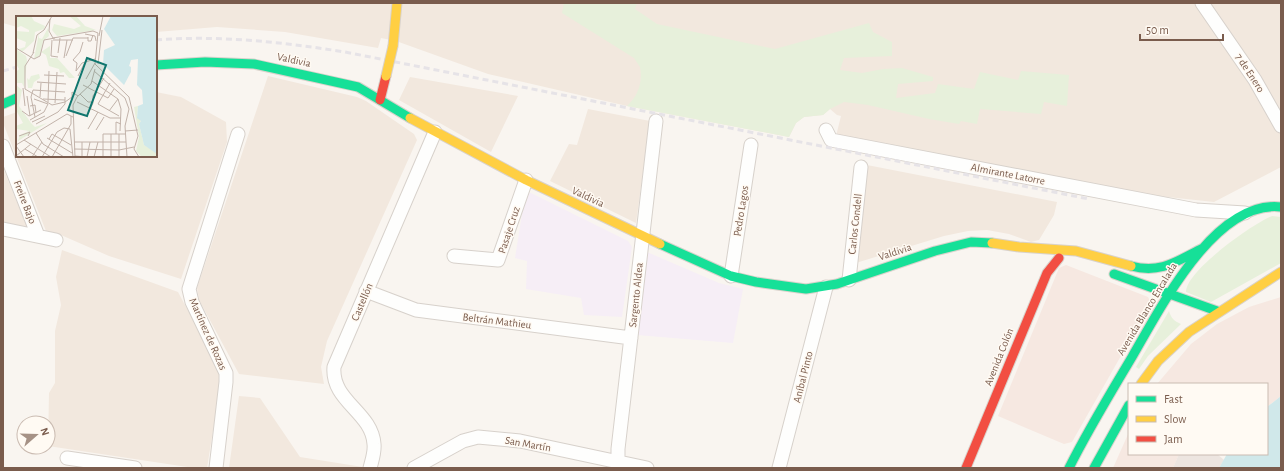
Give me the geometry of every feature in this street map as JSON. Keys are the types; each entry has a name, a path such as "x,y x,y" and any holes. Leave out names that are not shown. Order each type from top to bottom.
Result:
{"main road":[{"path":"380,100 393,46 397,3"},
{"name":"Valdivia","path":"157,65 205,62 254,64 351,85 364,90 435,132 526,180 710,268 731,276 794,288 826,286 960,244 982,241 1019,247 1084,252 1138,269 1153,270 1178,262 1203,248"},
{"path":"3,104 16,98"},
{"name":"Avenida Blanco Encalada","path":"1069,468 1182,273 1203,248 1224,228 1251,210 1276,198"},
{"path":"1251,210 1271,205 1281,207"},
{"name":"Valdivia","path":"1019,247 1046,256 1088,264"},
{"name":"Avenida Colón","path":"966,468 1047,273 1059,258 1069,250"},
{"path":"1102,269 1217,312"},
{"path":"1142,383 1154,365 1172,345 1199,324 1254,291 1281,272"},
{"path":"1254,291 1281,281"},
{"path":"1094,468 1128,407"}],"street":[{"name":"7 de Enero","path":"1202,3 1255,80 1281,126"},
{"name":"Sargento Aldea","path":"618,465 618,449 656,121"},
{"name":"Almirante Latorre","path":"826,130 831,140 1196,210 1251,210"},
{"name":"Castellón","path":"370,468 374,444 371,430 339,391 334,372 336,362 435,132"},
{"name":"Martínez de Rozas","path":"216,468 226,373 192,302 189,289 238,134"},
{"name":"Pedro Lagos","path":"731,276 751,145"},
{"name":"Freire Bajo","path":"3,146 38,236"},
{"name":"Carlos Condell","path":"849,280 861,167"},
{"name":"Pasaje Cruz","path":"454,256 495,261 500,259 526,180"},
{"name":"Almirante Latorre","path":"1196,210 1210,217 1224,228"},
{"path":"3,229 56,240"},
{"name":"Aníbal Pinto","path":"779,468 826,286"},
{"name":"Beltrán Mathieu","path":"366,291 416,310 631,338"},
{"name":"San Martín","path":"414,468 463,440 478,437 520,441 618,465 647,468"},
{"path":"67,458 135,468"}],"shaded area":[{"path":"3,3 1281,3 1281,167 1214,202 1149,195 836,136 841,116 837,115 830,109 823,115 804,117 796,123 789,137 627,106 488,74 396,41 381,38 378,48 285,32 217,27 157,32 157,16 16,16 16,27 3,23"},
{"path":"268,76 357,97 366,101 414,134 417,140 327,341 321,367 324,384 239,374 199,300 197,288"},
{"path":"410,77 518,96 491,152 399,100"},
{"path":"157,92 181,97 226,122 227,142 181,279 109,256 61,235 46,231 17,157 157,157"},
{"path":"588,109 650,121 636,223 550,181 569,144 577,145"},
{"path":"16,112 16,156 3,123 3,117"},
{"path":"867,165 1057,202 1054,215 1039,240 1031,242 1009,234 987,230 968,231 944,236 846,266 862,168"},
{"path":"3,168 27,227 25,229 3,224"},
{"path":"531,193 628,241 632,247 622,317 584,315 581,298 526,289 527,261 515,258 525,195"},
{"path":"62,250 178,292 218,367 220,376 220,387 207,468 194,468 56,447 56,415 49,415 49,393 55,383 55,331 61,305 56,277"},
{"path":"647,252 719,283 743,289 733,343 637,335"},
{"path":"1066,265 1148,297 1151,303 1072,442 1064,444 998,416 1059,268"},
{"path":"1281,297 1281,396 1268,406 1268,383 1158,383 1191,344 1217,324 1249,307"},
{"path":"239,396 260,398 300,457 369,468 229,468"},
{"path":"1128,434 1128,455 1179,455 1173,468 1113,468"},
{"path":"1179,455 1218,455 1224,460 1219,468 1173,468"}],"green space":[{"path":"564,3 637,3 635,9 657,24 775,49 869,23 873,32 892,42 892,56 844,58 840,70 862,73 883,69 902,68 933,77 933,81 898,84 896,98 935,93 938,84 974,89 980,72 1018,80 1021,71 1069,75 1067,106 1044,102 1041,114 980,109 977,124 961,121 959,124 929,119 868,105 844,102 830,109 823,115 804,117 796,123 789,137 627,106 634,98 639,88 641,78 640,67 634,58 562,13"},
{"path":"1272,216 1281,217 1281,263 1211,302 1186,292 1189,283 1208,261 1250,228"},
{"path":"1169,311 1173,319 1181,324 1148,356 1139,369 1136,367"}],"water":[{"path":"1281,396 1281,468 1219,468 1226,455 1268,455 1268,406"}],"railway":[{"path":"157,40 203,38 250,40 345,52 1089,199"},
{"path":"3,71 16,67"}],"traffic: fast":[{"path":"157,65 205,62 254,64 358,87 410,118"},
{"path":"3,104 16,98"},
{"path":"1069,468 1091,426 1158,312 1192,261 1212,238 1234,220 1257,209 1281,207"},
{"path":"660,244 731,276 756,282 806,289 837,284 935,251 971,242 992,243"},
{"path":"1131,266 1142,268 1160,267 1177,262 1203,248"},
{"path":"1114,274 1217,311"},
{"path":"1094,468 1128,407"}],"traffic: slow":[{"path":"393,46 397,3"},
{"path":"386,76 393,46"},
{"path":"410,118 526,180 660,244"},
{"path":"992,243 1019,247 1076,251 1131,266"},
{"path":"1142,383 1158,361 1189,332 1281,272"}],"traffic: jam":[{"path":"380,100 386,76"},
{"path":"966,468 1047,273 1059,258"}]}
